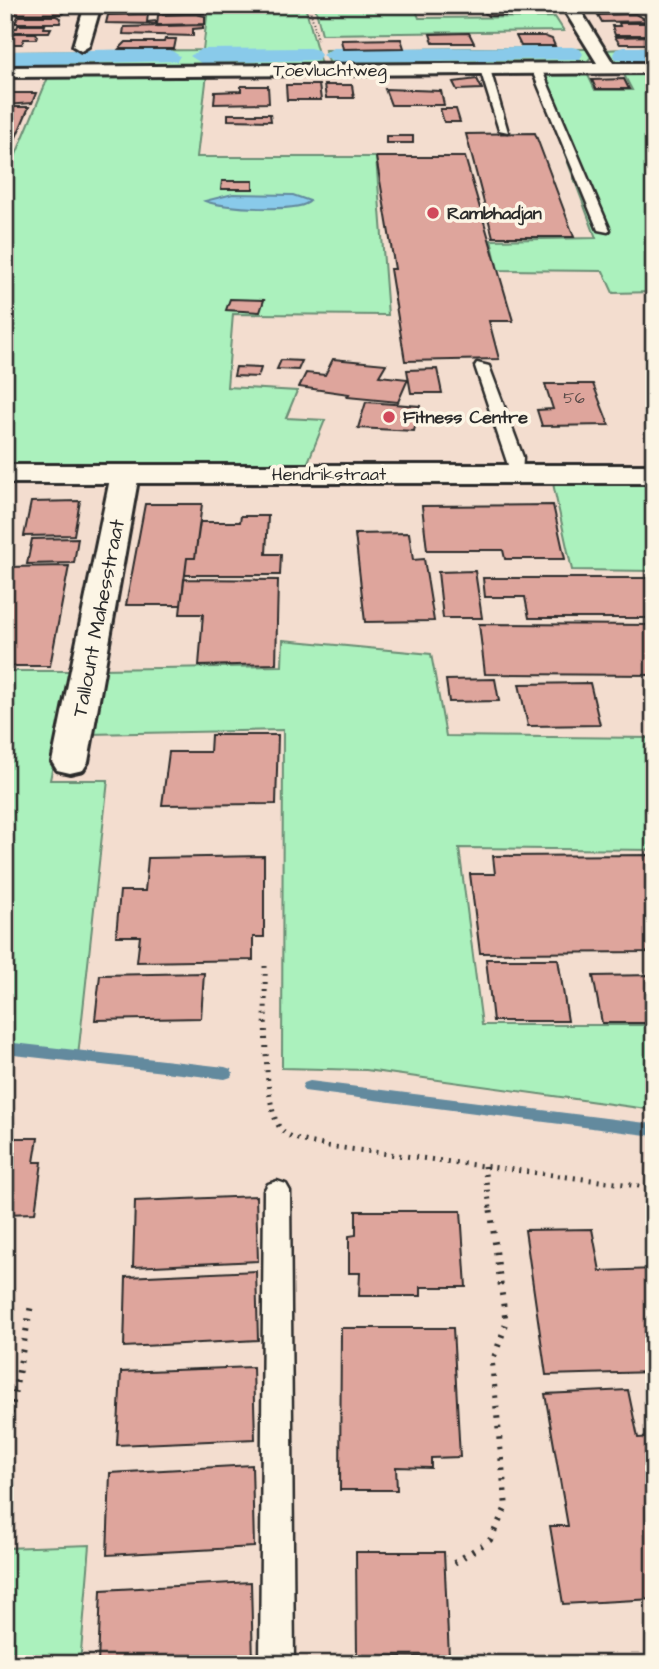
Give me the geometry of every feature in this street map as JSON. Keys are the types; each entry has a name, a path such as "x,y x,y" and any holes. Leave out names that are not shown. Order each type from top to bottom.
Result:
{"street":[{"path":"81,46 93,5"},
{"path":"569,5 608,68"},
{"name":"Toevluchtweg","path":"5,72 654,68"},
{"name":"Hendrikstraat","path":"5,474 654,474"},
{"name":"Tallount Mahesstraat","path":"70,762 125,474"}],"lane":[{"path":"536,68 604,230"},
{"path":"485,69 504,130"},
{"path":"482,366 515,457 517,474"},
{"path":"276,1664 277,1191"}],"path":[{"path":"265,966 269,1100 272,1122 286,1135 327,1146 654,1188"},
{"path":"454,1563 490,1540 506,1507 492,1363 506,1324 484,1166"},
{"path":"5,1445 31,1305"}],"green space":[{"path":"414,5 419,18 555,17 564,31 322,34 315,7"},
{"path":"305,6 322,68 5,70 5,52 203,50 208,8"},
{"path":"654,47 654,66 620,62 606,50"},
{"path":"587,49 592,56 585,64 337,67 330,65 325,50"},
{"path":"534,71 586,71 595,90 632,90 622,71 654,71 654,292 613,293 603,271 498,270 491,240 596,238"},
{"path":"207,74 197,157 376,157 388,315 233,314 227,387 297,391 286,418 325,420 306,467 5,468 5,181 49,75"},
{"path":"552,479 654,479 654,571 572,570"},
{"path":"283,640 431,654 446,736 654,738 654,850 459,848 482,1025 654,1025 654,1110 366,1070 282,1068 283,730 89,734 101,669 282,666"},
{"path":"5,671 72,671 50,780 108,780 78,1056 5,1048"},
{"path":"90,1545 80,1664 5,1664 5,1548"}],"water":[{"path":"233,194 293,195 310,201 292,207 260,208 227,206 205,201"}],"building":[{"path":"134,5 204,5 204,13 133,13"},
{"path":"510,5 519,7 522,11 514,12 517,16 488,16 479,7"},
{"path":"607,5 645,5 648,9 619,9"},
{"path":"5,7 61,7 60,10 64,10 63,14 5,14"},
{"path":"148,14 147,22 156,21 156,24 106,23 108,15"},
{"path":"635,14 649,21 602,22 598,15"},
{"path":"158,15 205,16 205,24 157,25"},
{"path":"18,16 61,18 60,23 7,23 16,21"},
{"path":"619,23 653,23 654,35 615,35 612,26 620,26"},
{"path":"18,25 45,25 44,28 51,28 49,32 5,32 5,28 17,28"},
{"path":"203,25 203,28 193,29 193,36 123,34 124,27"},
{"path":"5,33 37,35 36,39 24,39 22,44 5,44"},
{"path":"469,33 474,43 433,43 430,34"},
{"path":"516,36 544,36 552,39 555,46 521,46"},
{"path":"654,36 654,44 620,44 615,37"},
{"path":"165,39 176,39 174,49 119,49 126,42 164,42"},
{"path":"401,39 404,48 343,49 341,40"},
{"path":"477,79 482,89 457,90 453,82"},
{"path":"624,79 629,89 596,89 592,80"},
{"path":"286,85 319,85 321,100 287,100"},
{"path":"324,85 352,85 354,98 326,98"},
{"path":"5,86 12,86 9,93 36,93 32,103 5,105"},
{"path":"241,86 268,86 269,103 214,104 215,92 241,91"},
{"path":"385,89 441,91 444,105 391,105"},
{"path":"5,107 29,107 5,163"},
{"path":"440,109 456,109 460,122 444,122"},
{"path":"228,114 270,114 271,121 228,120"},
{"path":"535,133 574,237 493,237 466,134"},
{"path":"386,136 413,136 413,143 386,143"},
{"name":"Rambhadjan","path":"376,157 465,157 513,321 489,321 499,359 405,361 390,269 395,269"},
{"path":"222,181 253,181 253,189 221,189"},
{"path":"230,299 264,300 260,312 226,310"},
{"path":"333,359 386,364 379,376 408,379 398,402 347,397 349,394 299,387 306,373 325,375"},
{"path":"281,360 302,361 298,370 277,369"},
{"path":"236,367 261,368 258,377 234,376"},
{"path":"437,369 442,393 411,393 407,370"},
{"path":"545,384 593,384 609,425 542,426 537,410 553,409"},
{"name":"Fitness Centre","path":"366,402 420,406 414,431 358,428"},
{"path":"80,501 74,535 24,536 31,502"},
{"path":"145,504 202,504 195,558 187,558 181,605 126,605"},
{"path":"553,505 565,559 505,559 503,550 427,550 422,506"},
{"path":"241,516 268,516 266,554 281,554 280,575 185,575 187,558 195,558 200,522 240,522"},
{"path":"409,533 413,560 424,559 434,621 365,622 355,534"},
{"path":"78,538 74,563 27,564 32,539"},
{"path":"69,566 50,666 5,666 5,567"},
{"path":"475,571 482,618 443,618 438,572"},
{"path":"483,578 649,578 654,598 654,618 529,618 525,597 485,597"},
{"path":"184,579 278,580 276,664 199,666 203,614 180,614"},
{"path":"479,624 654,625 654,675 485,674"},
{"path":"495,679 499,701 449,702 446,680"},
{"path":"590,683 600,725 528,726 519,684"},
{"path":"211,735 278,735 276,804 162,805 169,752 210,752"},
{"path":"651,855 654,867 654,952 480,953 470,874 495,874 493,856"},
{"path":"264,856 264,937 253,937 253,960 137,962 140,936 116,936 120,891 145,891 148,858"},
{"path":"486,959 558,959 568,1021 493,1021"},
{"path":"204,973 201,1018 95,1020 100,975"},
{"path":"654,975 654,1023 602,1023 593,976"},
{"path":"5,1138 38,1138 34,1162 42,1162 35,1213 5,1214"},
{"path":"256,1196 258,1261 133,1267 135,1201"},
{"path":"356,1211 461,1211 466,1287 421,1287 421,1296 359,1296 360,1273 349,1273 349,1236 356,1235"},
{"path":"592,1229 600,1271 654,1269 654,1372 546,1375 525,1230"},
{"path":"256,1271 258,1340 124,1347 126,1277"},
{"path":"341,1328 453,1328 460,1457 431,1458 431,1468 396,1467 397,1490 340,1490"},
{"path":"253,1367 255,1439 117,1445 121,1372"},
{"path":"628,1390 638,1438 654,1437 654,1599 563,1604 550,1526 568,1526 545,1394"},
{"path":"252,1465 254,1547 107,1555 110,1473"},
{"path":"356,1552 444,1552 449,1657 357,1656"},
{"path":"251,1582 253,1664 98,1664 101,1590"}],"waterway":[{"path":"333,55 572,54"},
{"path":"624,54 654,54"},
{"path":"201,56 310,55"},
{"path":"5,58 169,56"},
{"path":"5,1048 225,1073"},
{"path":"310,1087 654,1130"}],"place":[{"name":"Rambhadjan","path":"433,213"},
{"name":"Fitness Centre","path":"389,417"}]}
